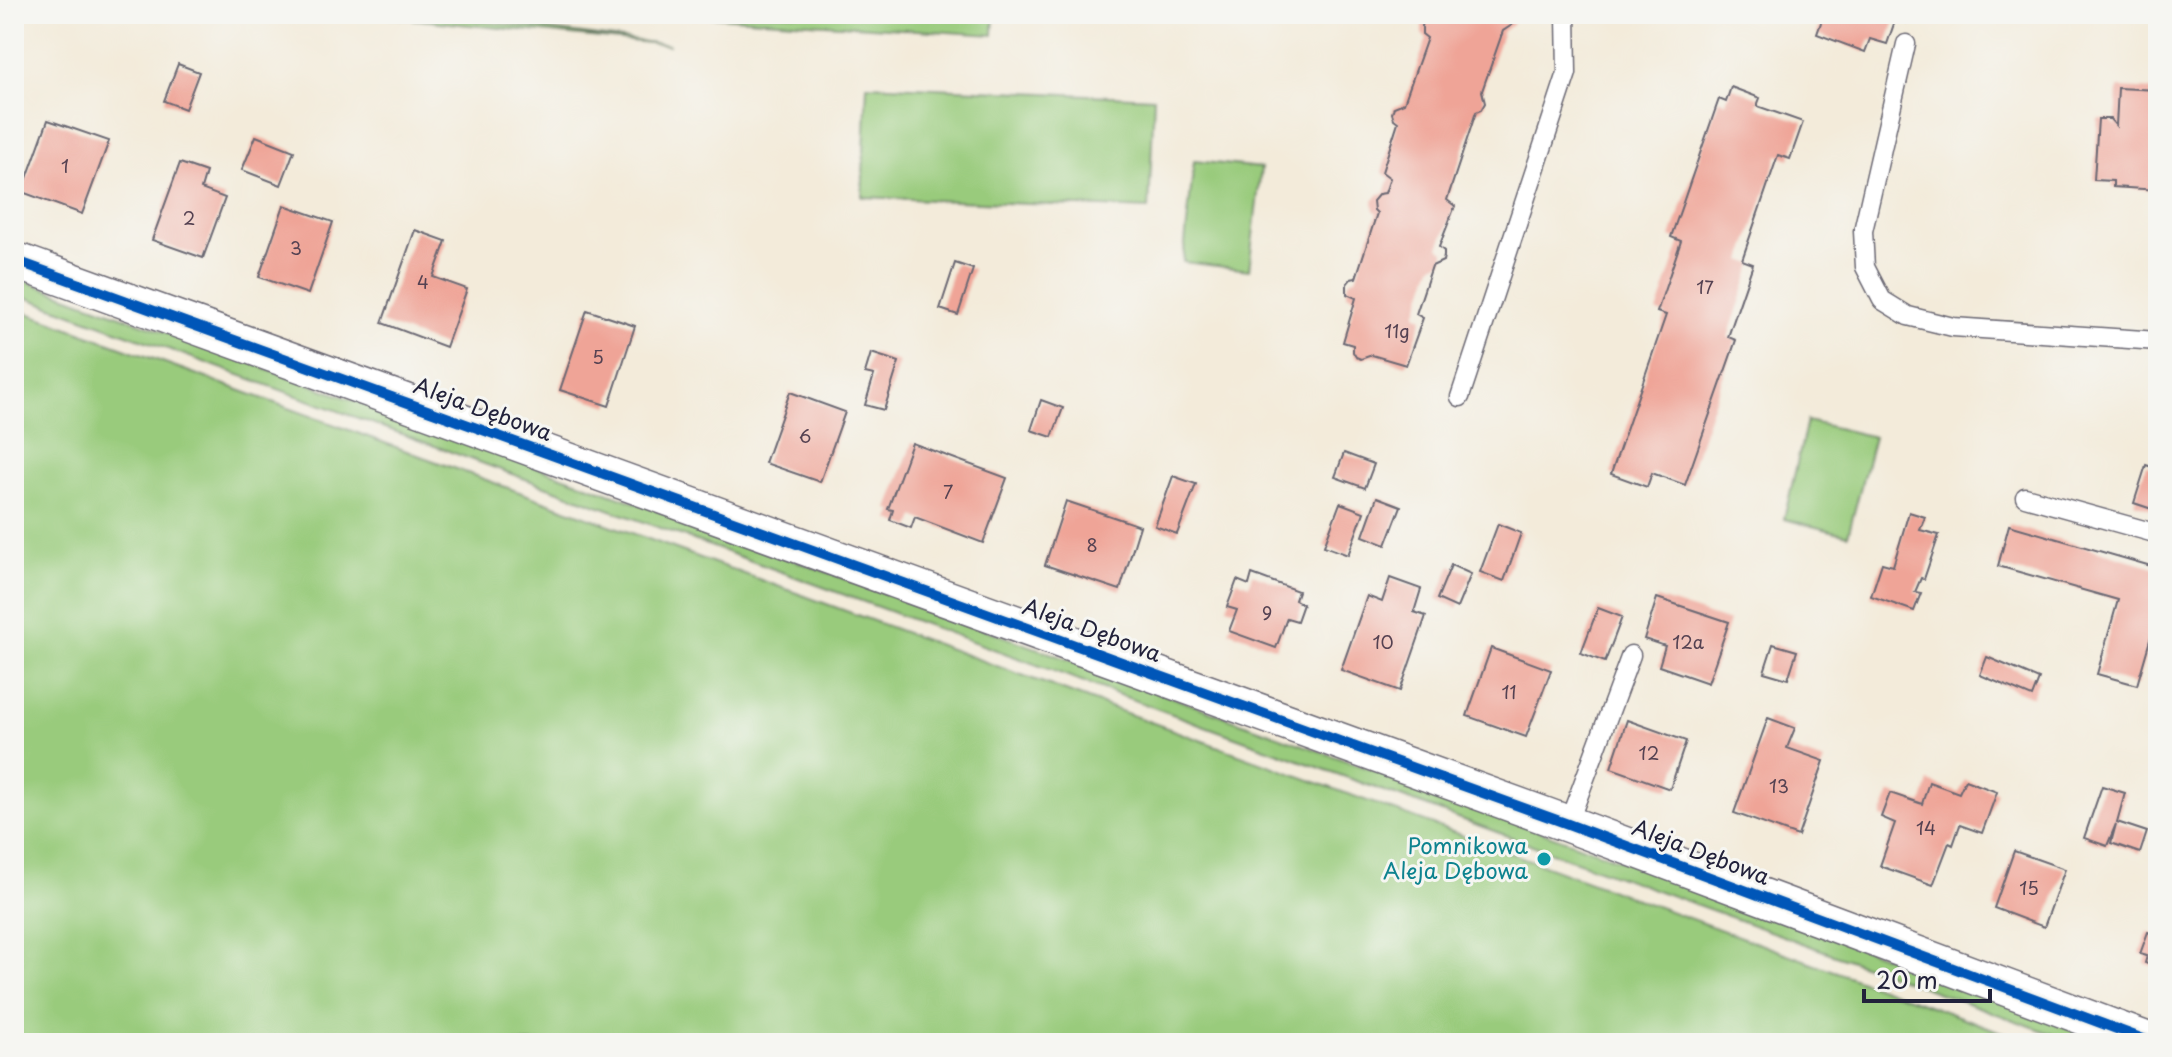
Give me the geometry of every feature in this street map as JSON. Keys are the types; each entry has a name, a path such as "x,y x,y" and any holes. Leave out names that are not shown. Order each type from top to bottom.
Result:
{"street":[{"name":"Aleja Dębowa","path":"14,260 1568,824 2154,1043"}],"lane":[{"path":"1460,397 1567,73 1566,14"},
{"path":"1906,44 1863,231 1865,267 1882,300 1908,316 1953,327 2158,341"},
{"path":"2025,497 2158,534"},
{"path":"1568,824 1631,655"}],"green space":[{"path":"361,14 424,14 670,45"},
{"path":"670,14 994,14 993,35"},
{"path":"867,85 1154,98 1149,209 862,197"},
{"path":"1194,161 1261,168 1249,270 1183,262"},
{"path":"14,277 2124,1043 2077,1043 14,293"},
{"path":"14,308 2032,1043 14,1043"},
{"path":"1807,421 1874,437 1848,535 1784,519"}],"building":[{"path":"1435,14 1512,14 1513,21 1503,31 1482,91 1485,103 1476,112 1447,200 1455,206 1439,247 1444,251 1443,261 1432,266 1416,314 1423,318 1406,365 1372,355 1361,359 1353,352 1353,345 1343,342 1356,298 1347,294 1347,284 1356,278 1377,213 1373,201 1379,194 1385,193 1390,178 1382,172 1398,122 1392,113 1394,107 1404,103 1427,38 1422,34 1424,21"},
{"path":"1824,14 1908,14 1906,23 1895,21 1887,44 1870,39 1865,52 1817,34"},
{"path":"178,64 199,72 185,109 164,101"},
{"path":"1731,87 1760,98 1757,106 1803,122 1790,159 1778,155 1742,260 1753,264 1728,337 1736,340 1685,485 1652,473 1647,487 1611,474 1666,315 1657,312 1681,241 1671,237 1719,99 1726,102"},
{"path":"2118,88 2158,90 2158,190 2113,187 2113,181 2094,180 2098,119 2110,119 2116,126"},
{"path":"48,120 109,141 82,214 22,192"},
{"path":"256,136 294,151 281,185 242,170"},
{"path":"180,163 206,172 201,189 225,198 203,258 152,240"},
{"path":"284,205 333,222 308,294 259,277"},
{"path":"415,230 446,241 433,277 467,289 446,347 382,323"},
{"path":"955,263 973,269 958,315 940,309"},
{"path":"587,310 635,326 609,406 560,390"},
{"path":"871,353 899,362 884,410 865,405 874,375 865,373"},
{"path":"790,392 845,412 820,482 765,463"},
{"path":"1041,400 1063,408 1052,437 1031,430"},
{"path":"912,443 1007,478 983,543 915,517 911,528 890,520 893,510 888,509"},
{"path":"1344,453 1374,464 1365,488 1335,477"},
{"path":"2146,465 2158,469 2158,511 2134,503"},
{"path":"1173,476 1196,484 1177,534 1155,526"},
{"path":"1377,497 1401,506 1386,545 1363,536"},
{"path":"1066,501 1140,526 1120,590 1045,565"},
{"path":"1340,503 1364,512 1348,555 1324,546"},
{"path":"1909,512 1925,517 1920,530 1939,535 1924,579 1921,578 1915,592 1921,593 1914,611 1871,596 1882,563 1893,566"},
{"path":"1498,524 1521,533 1504,581 1480,572"},
{"path":"2009,525 2158,568 2158,612 2137,685 2097,674 2118,600 1998,566"},
{"path":"1451,565 1471,574 1457,608 1437,599"},
{"path":"1252,574 1298,591 1295,600 1303,604 1297,621 1287,618 1276,648 1229,631 1237,610 1227,607 1237,580 1249,585"},
{"path":"1390,578 1421,589 1414,612 1426,616 1400,691 1341,670 1367,596 1382,602"},
{"path":"1657,598 1729,622 1708,683 1659,666 1665,646 1644,639"},
{"path":"1598,608 1622,617 1605,662 1581,653"},
{"path":"1773,644 1797,651 1788,679 1764,672"},
{"path":"1491,648 1551,670 1526,737 1467,716"},
{"path":"1987,657 2039,679 2032,697 1980,675"},
{"path":"1768,718 1795,728 1787,748 1824,761 1798,836 1734,813"},
{"path":"1627,720 1686,741 1670,789 1611,768"},
{"path":"1965,780 1997,792 1982,833 1960,825 1953,845 1949,843 1933,885 1880,866 1895,823 1881,817 1890,793 1922,804 1929,782 1959,793"},
{"path":"2102,786 2125,793 2117,822 2147,832 2140,853 2111,843 2116,824 2107,846 2084,838"},
{"path":"2014,851 2065,869 2044,927 1994,908"},
{"path":"2148,932 2158,936 2158,968 2145,963 2147,956 2140,954"}],"cycle path":[{"path":"14,260 1568,824 2154,1043"}],"place":[{"name":"Pomnikowa Aleja Dębowa","path":"1544,859"}]}
